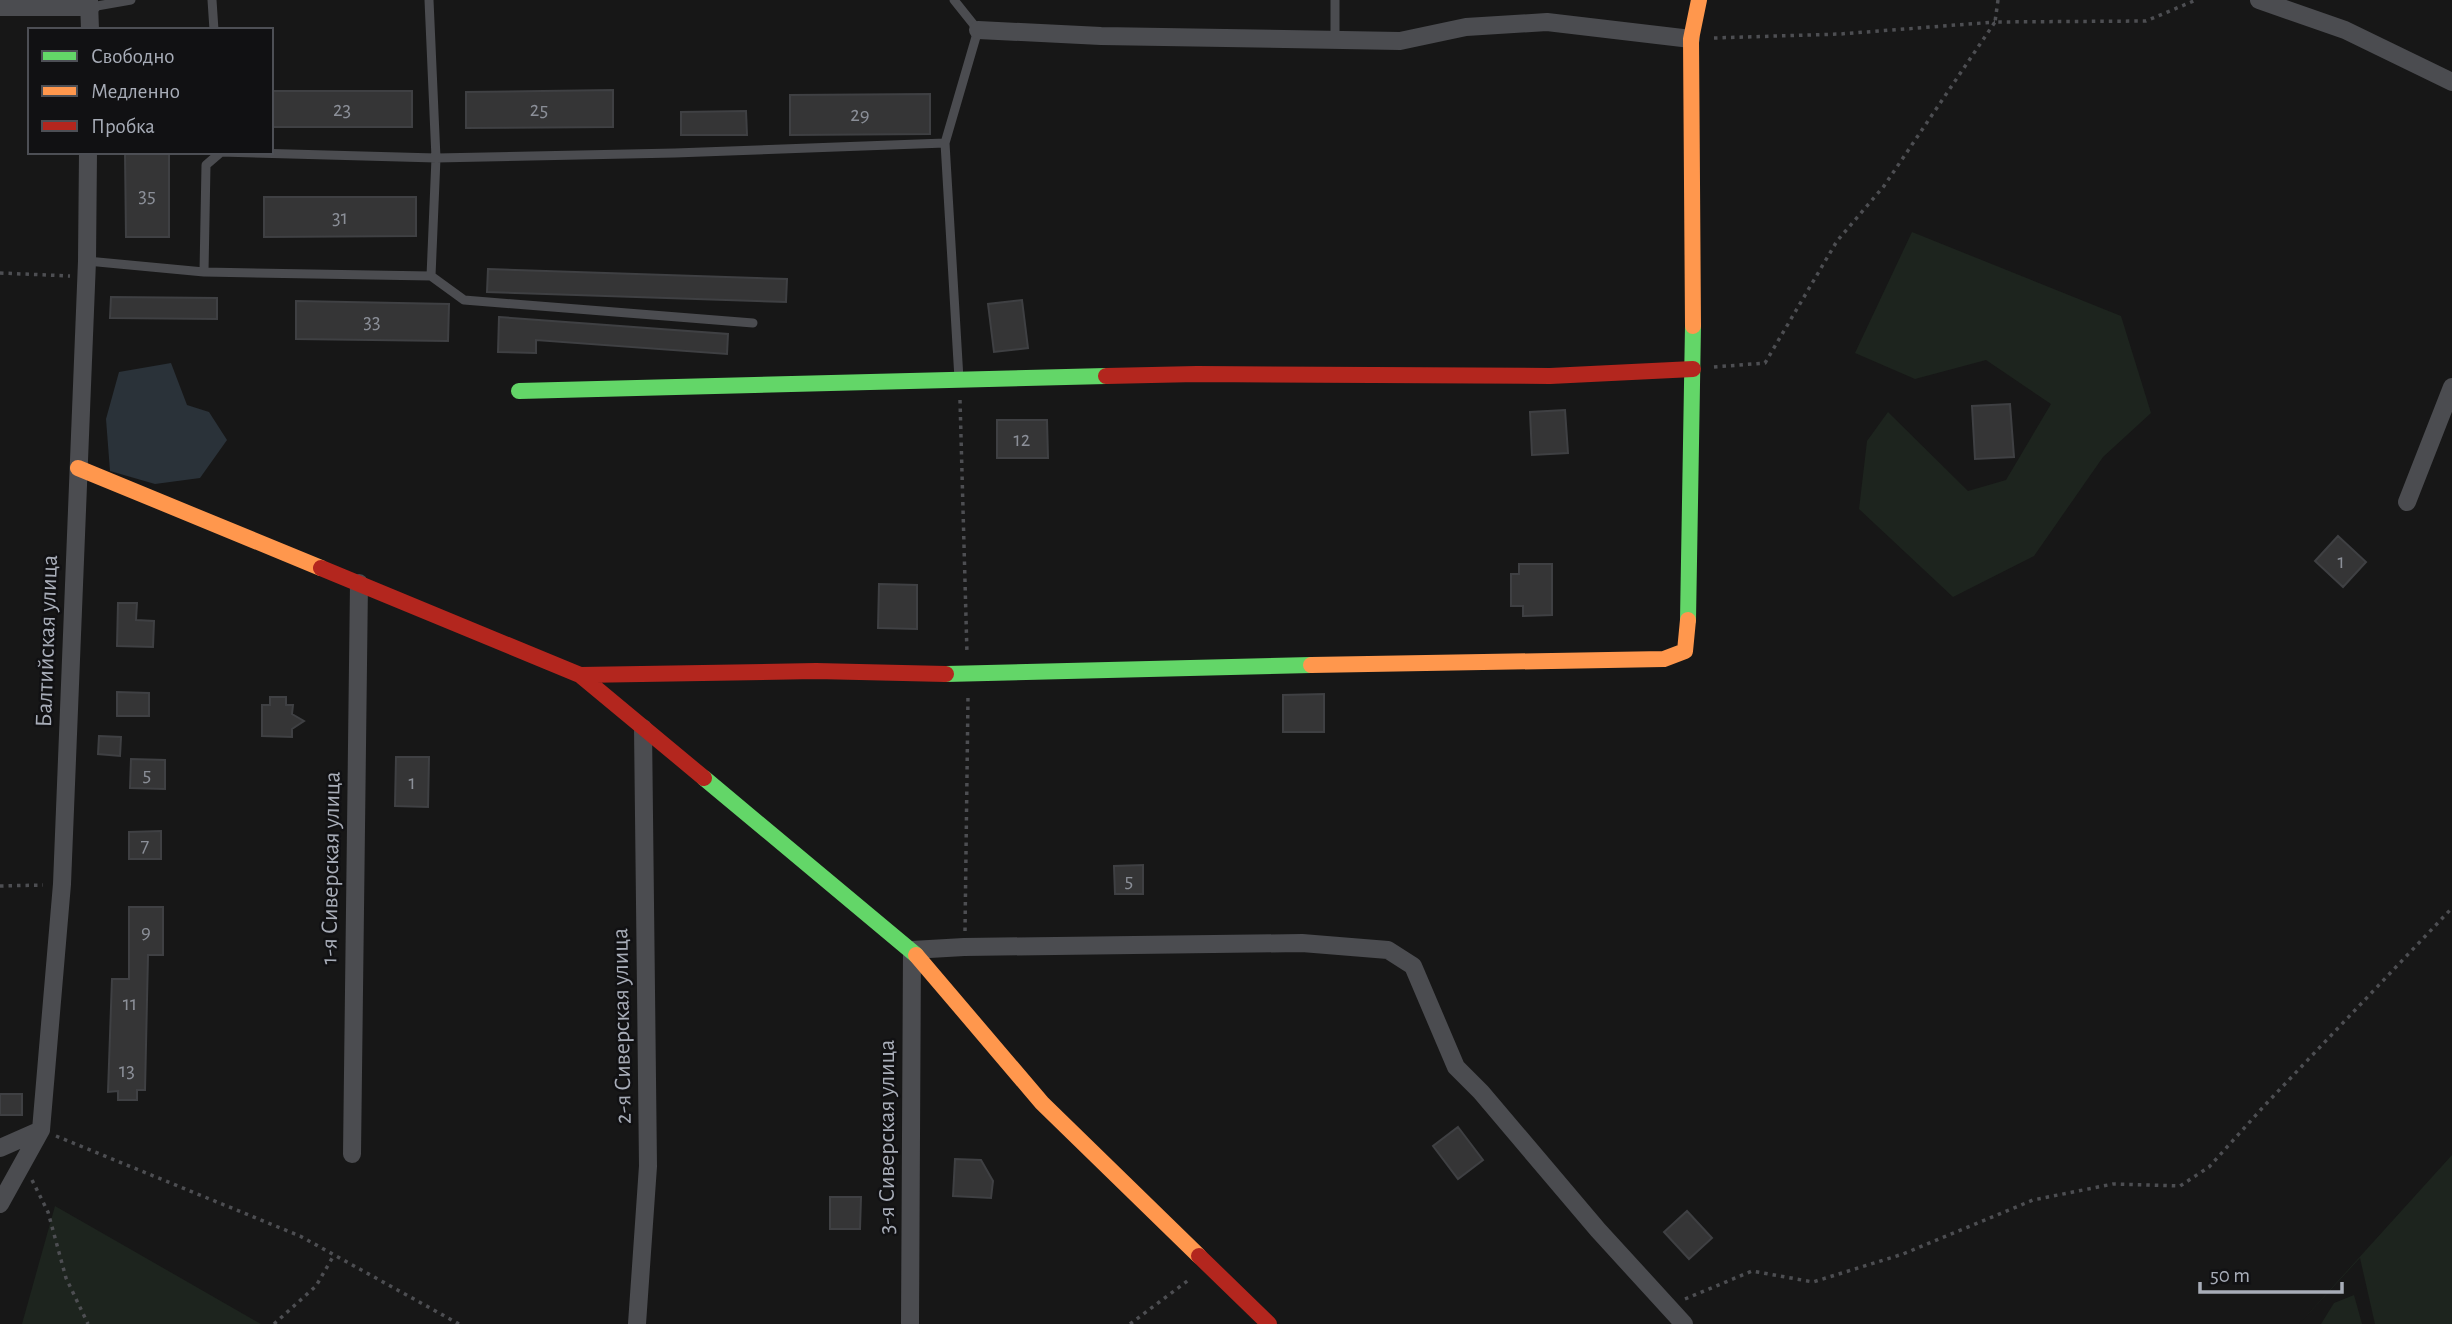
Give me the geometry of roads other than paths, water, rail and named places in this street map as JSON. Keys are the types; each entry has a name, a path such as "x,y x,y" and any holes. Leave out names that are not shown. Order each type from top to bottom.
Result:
{"street":[{"path":"580,675 816,671 968,675 1664,659 1685,651 1688,634 1693,369 1691,39 1699,0"},
{"path":"2259,0 2345,30 2452,82"},
{"path":"0,7 90,3 90,28"},
{"path":"978,30 1101,36 1400,41 1466,27 1547,22 1691,39"},
{"name":"Балтийская улица","path":"41,1130 62,884 86,269 88,154"},
{"path":"519,391 1197,374 1550,376 1693,369"},
{"path":"2407,502 2452,387"},
{"path":"78,468 580,675 912,950 1042,1103 1269,1324"},
{"name":"1-я Сиверская улица","path":"352,1154 359,583"},
{"name":"2-я Сиверская улица","path":"637,1324 648,1166 643,728"},
{"path":"912,950 1302,943 1388,950 1413,966 1456,1067 1482,1092 1598,1230 1684,1324"},
{"name":"3-я Сиверская улица","path":"910,1324 912,950"},
{"path":"0,1148 41,1130"},
{"path":"0,1204 41,1130"}],"lane":[{"path":"90,3 131,0"},
{"path":"212,0 214,28"},
{"path":"429,0 436,158 431,276"},
{"path":"954,0 978,30 945,143 959,380"},
{"path":"1335,0 1335,39"},
{"path":"263,154 436,158 945,143"},
{"path":"204,272 206,165 219,154"},
{"path":"86,269 431,276 464,300 753,323"}]}
